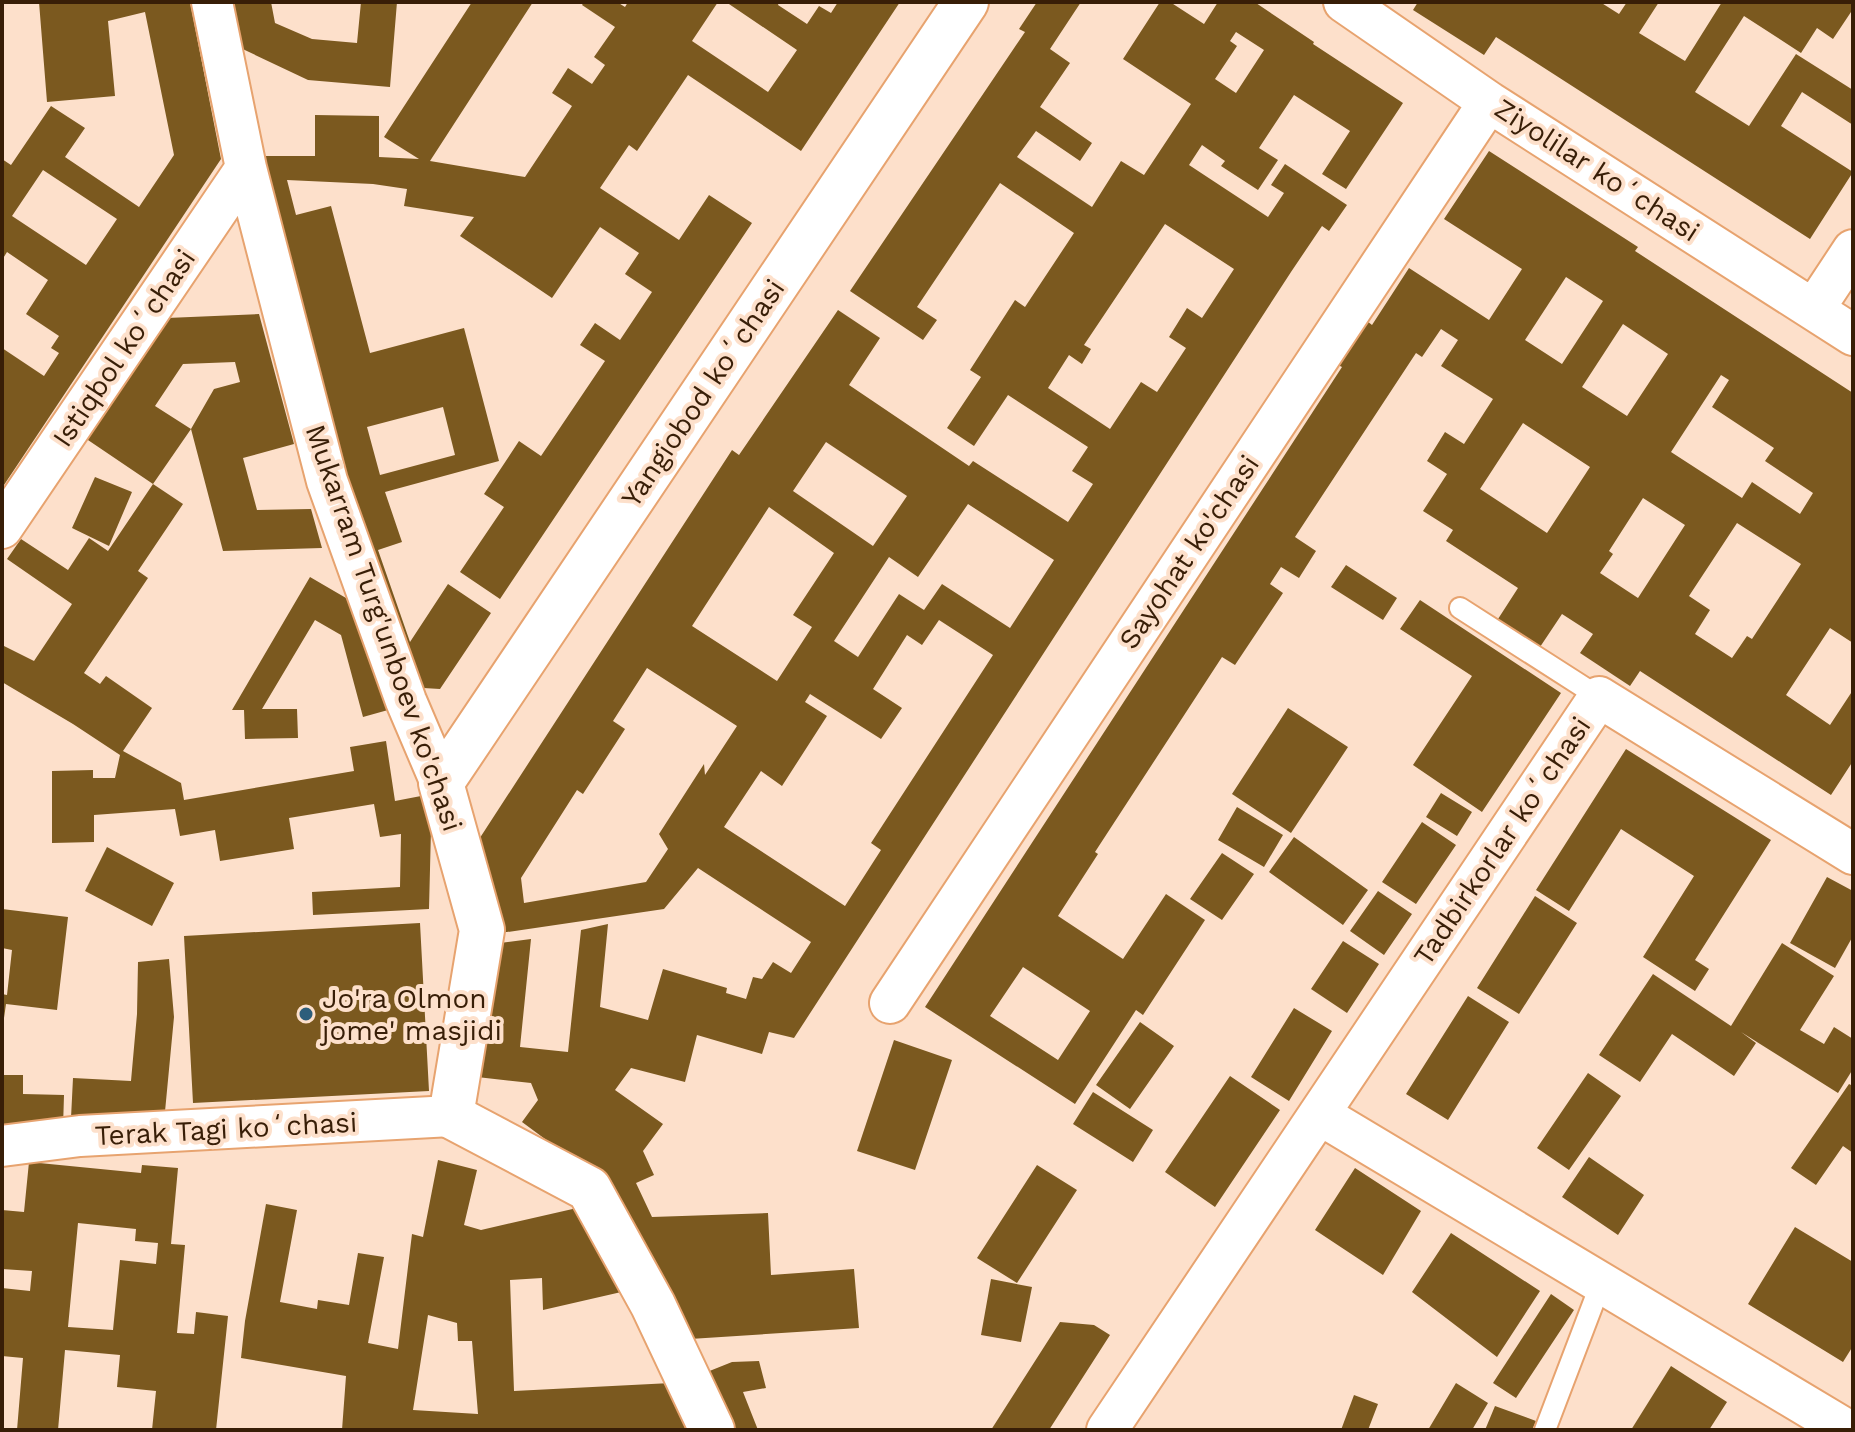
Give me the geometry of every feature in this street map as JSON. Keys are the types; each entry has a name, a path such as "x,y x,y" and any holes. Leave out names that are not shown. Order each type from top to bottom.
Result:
{"street":[{"name":"Mukarram Turg'unboev ko'chasi","path":"212,2 246,168 327,481 406,701 441,783 482,930 451,1116"},
{"name":"Yangiobod koʻchasi","path":"441,783 966,2"},
{"name":"Ziyolilar koʻchasi","path":"1344,2 1489,102 1853,335"},
{"name":"Sayohat ko'chasi","path":"890,1003 1489,102"},
{"name":"Istiqbol koʻchasi","path":"2,528 246,168"},
{"path":"1814,309 1853,250"},
{"name":"Tadbirkorlar koʻchasi","path":"1107,1430 1599,697 1853,854"},
{"path":"1319,1114 1847,1430"},
{"path":"451,1116 589,1189 653,1305 712,1430"},
{"name":"Terak Tagi koʻchasi","path":"2,1146 80,1136 451,1116"}],"lane":[{"path":"1460,608 1599,697"},
{"path":"1545,1430 1601,1283"}],"building":[{"path":"39,2 190,2 221,159 2,488 2,348 44,376 59,353 51,348 59,336 26,314 48,280 7,252 2,260 2,159 11,165 51,106 85,128 65,157 139,207 174,155 145,12 108,21 115,96 47,102","holes":["43,170 117,219 86,265 12,216"]},
{"path":"223,2 271,2 275,23 312,39 357,43 361,2 397,2 390,87 308,80 232,44"},
{"path":"472,2 533,2 430,161 525,177 572,106 552,93 568,68 592,84 605,65 594,57 615,27 582,5 584,2 617,2 625,7 628,2 718,2 692,41 768,92 797,50 726,2 779,2 778,5 807,24 819,6 831,13 838,2 900,2 801,151 688,75 637,151 629,145 600,188 679,240 709,195 752,223 500,599 460,572 504,507 484,494 519,441 541,456 605,361 580,345 595,323 620,340 652,292 625,274 639,253 600,227 552,298 460,236 474,217 404,206 407,189 373,184 287,180 296,215 331,206 370,353 464,328 499,461 385,492 402,542 378,550 410,642 448,584 491,613 440,689 407,687 251,156 315,156 315,115 379,116 379,157 419,159 384,137","holes":["443,407 455,455 380,475 367,427"]},
{"path":"1037,2 1081,2 1050,49 1070,63 1040,107 1092,143 1080,161 1036,131 1017,157 1092,207 1121,161 1144,175 1191,104 1123,59 1160,2 1170,2 1204,24 1218,2 1256,2 1403,103 1346,189 1322,174 1350,131 1294,95 1259,148 1278,160 1258,190 1221,166 1225,161 1202,145 1189,165 1268,217 1284,193 1271,185 1285,164 1347,205 1329,231 1322,226 1291,272 794,1038 769,1032 762,1054 697,1035 685,1082 631,1068 615,1090 663,1124 643,1151 654,1175 636,1183 652,1217 768,1213 771,1275 854,1269 859,1328 690,1339 660,1270 646,1272 591,1173 522,1122 538,1100 531,1083 477,1077 491,944 531,939 520,1047 568,1052 581,930 608,924 600,1007 648,1020 663,969 727,988 726,993 746,999 753,977 762,979 773,962 791,973 811,942 698,868 664,909 487,935 474,847 732,450 739,455 838,310 880,338 849,385 969,466 973,461 1068,522 1093,484 1072,471 1088,447 1008,395 974,446 947,428 981,377 970,370 1015,300 1025,307 1074,233 1000,183 917,307 937,320 923,340 850,291 1025,32 1019,29","holes":["1236,32 1264,50 1236,93 1215,79 1237,46 1230,41","1165,224 1234,269 1202,318 1187,308 1169,337 1186,348 1157,392 1141,382 1110,429 1048,388 1069,355 1082,364 1091,349 1084,345","826,442 907,496 873,546 793,491","968,504 1054,560 1010,628 942,584 924,610 899,594 858,657 834,641 889,557 918,577","769,507 834,553 793,615 812,627 777,681 692,626","939,620 993,655 871,843 881,850 845,906 724,827 761,771 782,786 827,716 805,702 810,694 881,739 902,708 873,689 907,635 922,645","647,668 737,726 705,775 704,764 659,834 668,849 646,882 524,903 521,878 577,790 583,794 625,729 613,721"]},
{"path":"1418,2 1600,2 1619,14 1627,2 1659,2 1639,33 1685,61 1722,2 1853,2 1853,9 1833,39 1817,28 1801,53 1744,16 1695,92 1749,126 1796,54 1853,90 1853,125 1802,92 1781,126 1853,172 1810,239 1496,37 1484,55 1413,10"},
{"path":"1489,151 1638,247 1635,251 1853,393 1853,643 1830,628 1786,695 1830,725 1853,690 1853,761 1831,795 1640,671 1630,686 1580,653 1593,634 1562,614 1540,647 1498,619 1518,588 1446,541 1453,530 1423,511 1447,474 1427,461 1445,432 1464,444 1493,399 1441,366 1458,340 1441,329 1422,357 1416,353 1295,537 1316,551 1299,578 1281,567 1270,584 1283,593 1235,665 1222,657 1095,852 1098,854 1058,916 1123,959 1166,894 1205,920 1143,1015 1136,1010 1075,1104 925,1007 1342,367 1338,365 1367,321 1372,325 1409,268 1489,320 1522,269 1444,219","holes":["1566,277 1603,301 1562,364 1525,340","1623,324 1668,354 1627,416 1582,387","1721,375 1729,380 1712,407 1774,448 1765,461 1813,493 1800,514 1752,482 1742,498 1671,452","1523,423 1590,467 1547,533 1480,489","1643,498 1685,525 1638,598 1600,573 1613,554 1609,551","1737,523 1801,564 1752,639 1747,636 1732,658 1695,634 1710,610 1689,596","1023,967 1090,1011 1058,1060 990,1016"]},
{"path":"259,314 294,444 243,458 257,510 311,509 322,548 223,551 191,429 153,484 85,438 167,318","holes":["235,362 240,382 214,389 191,429 155,406 183,364"]},
{"path":"95,477 132,492 109,546 72,528"},
{"path":"153,484 183,504 138,571 148,578 84,673 100,684 106,676 152,708 123,751 181,783 184,800 354,771 350,747 386,741 395,801 421,796 431,829 429,909 313,915 312,892 400,887 401,834 380,837 374,804 289,818 294,849 220,861 215,830 180,836 175,809 94,815 94,842 52,843 52,771 93,770 93,778 115,778 120,755 2,682 2,645 34,661 72,604 7,559 21,539 68,570 89,538 108,551"},
{"path":"1346,565 1397,598 1383,620 1331,587"},
{"path":"310,577 358,605 388,710 363,717 341,635 315,620 262,709 297,709 298,738 245,739 244,710 232,710"},
{"path":"1420,600 1561,693 1482,812 1413,765 1472,676 1400,629"},
{"path":"1288,708 1348,747 1291,833 1232,794"},
{"path":"1626,749 1771,840 1695,960 1709,969 1695,991 1643,957 1694,876 1621,829 1569,911 1536,890"},
{"path":"1441,793 1472,812 1457,836 1426,817"},
{"path":"1237,807 1283,835 1264,867 1218,840"},
{"path":"1422,822 1456,845 1416,904 1382,882"},
{"path":"1294,837 1368,890 1343,925 1269,872"},
{"path":"107,847 174,883 152,926 85,891"},
{"path":"1222,853 1254,874 1222,920 1190,899"},
{"path":"1827,877 1853,891 1853,936 1835,968 1790,943"},
{"path":"1378,891 1412,914 1384,955 1350,931"},
{"path":"1535,896 1577,923 1519,1014 1477,988"},
{"path":"2,909 68,917 57,1010 6,1004 2,1018 2,994 7,995 12,950 2,948"},
{"name":"Jo'ra Olmon jome' masjidi","path":"420,923 429,1091 193,1103 184,936"},
{"path":"1343,941 1379,964 1347,1013 1311,989"},
{"path":"1782,943 1834,976 1800,1030 1824,1044 1834,1027 1853,1039 1853,1069 1838,1093 1741,1032 1756,1043 1734,1076 1672,1034 1640,1082 1599,1055 1653,974 1731,1026"},
{"path":"169,959 174,1017 164,1122 71,1118 73,1078 131,1081 138,962"},
{"path":"1468,996 1509,1022 1448,1120 1406,1094"},
{"path":"1294,1008 1332,1031 1289,1101 1251,1077"},
{"path":"1140,1022 1174,1046 1130,1109 1096,1085"},
{"path":"894,1040 952,1060 915,1170 857,1151"},
{"path":"1588,1073 1621,1096 1569,1170 1537,1148"},
{"path":"2,1075 23,1075 23,1094 64,1095 63,1128 2,1128"},
{"path":"1230,1076 1280,1110 1215,1207 1165,1172"},
{"path":"1849,1084 1853,1086 1853,1153 1843,1146 1816,1185 1791,1168"},
{"path":"1093,1092 1153,1130 1133,1162 1073,1124"},
{"path":"1589,1157 1644,1195 1618,1235 1562,1197"},
{"path":"438,1160 477,1170 464,1225 481,1230 577,1208 630,1290 543,1310 542,1278 510,1280 514,1391 671,1383 686,1430 342,1430 346,1376 241,1358 266,1204 297,1210 280,1302 317,1309 318,1300 349,1305 358,1253 384,1257 368,1343 398,1349 412,1234 423,1237","holes":["428,1315 457,1323 458,1341 472,1341 478,1414 413,1410"]},
{"path":"29,1162 141,1173 142,1165 178,1168 171,1244 185,1245 177,1333 194,1334 196,1312 228,1316 216,1430 152,1430 156,1391 117,1387 120,1355 65,1350 58,1430 17,1430 23,1358 2,1356 2,1288 30,1291 32,1271 2,1269 2,1210 24,1212","holes":["78,1223 136,1229 135,1241 158,1243 156,1264 120,1260 113,1330 68,1327"]},
{"path":"1037,1165 1077,1190 1017,1283 977,1258"},
{"path":"1355,1168 1421,1211 1383,1275 1315,1230"},
{"path":"1795,1227 1853,1262 1853,1346 1843,1362 1748,1304"},
{"path":"1451,1233 1540,1291 1497,1357 1412,1292"},
{"path":"991,1279 1032,1287 1021,1342 981,1335"},
{"path":"1551,1294 1574,1310 1516,1398 1493,1383"},
{"path":"1060,1322 1094,1325 1110,1335 1049,1430 991,1430"},
{"path":"759,1361 766,1388 743,1392 758,1430 719,1430 697,1376 732,1362"},
{"path":"1671,1366 1727,1402 1709,1430 1631,1430"},
{"path":"1456,1383 1488,1403 1472,1430 1428,1430"},
{"path":"1354,1395 1378,1404 1368,1430 1341,1430"},
{"path":"1495,1406 1536,1421 1532,1430 1485,1430"}],"place":[{"name":"Jo'ra Olmon jome' masjidi","path":"306,1014"}]}
